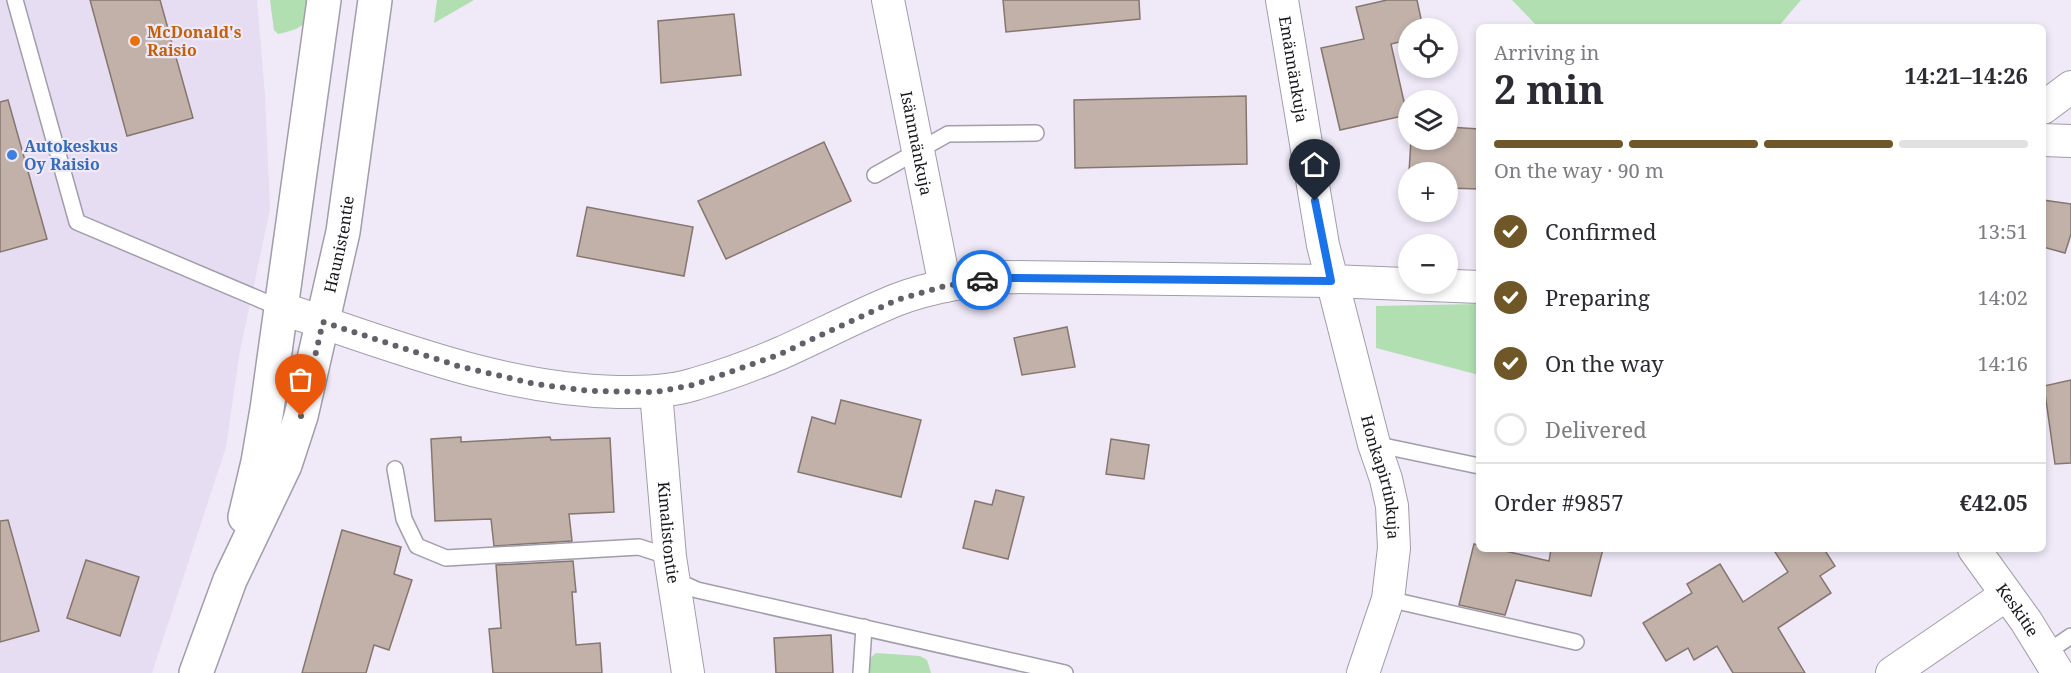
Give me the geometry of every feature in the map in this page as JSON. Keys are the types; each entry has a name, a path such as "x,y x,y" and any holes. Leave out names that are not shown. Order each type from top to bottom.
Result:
{"street":[{"name":"Haunistentie","path":"230,580 258,462 324,0"},
{"name":"Haunistentie","path":"196,673 230,580 285,465 301,416 343,232 375,0"},
{"name":"Isännnänkuja","path":"888,0 945,286"},
{"name":"Emännänkuja","path":"1282,0 1331,281"},
{"path":"2046,106 2071,87"},
{"path":"2046,140 2071,141"},
{"path":"280,308 458,366 535,384 590,391 656,392 693,385 778,355 897,300 945,286 1007,278 1331,281 1476,287"},
{"name":"Honkapirtinkuja","path":"1331,281 1392,506 1394,548 1388,599 1362,673"},
{"name":"Kimalistontie","path":"656,392 672,568 687,673"},
{"name":"Keskitie","path":"1976,552 2026,621 2059,654"},
{"path":"1892,673 2006,595"}],"lane":[{"path":"15,0 77,222 280,308"},
{"path":"875,175 948,134 1036,133"},
{"path":"1374,444 1476,465"},
{"path":"395,469 404,519 417,546 446,558 639,547 672,568 697,590 1065,673"},
{"path":"1388,599 1576,642"},
{"path":"861,673 864,627"}],"shaded area":[{"path":"0,0 257,0 265,95 270,209 239,356 226,447 152,673 0,673"}],"green space":[{"path":"270,0 313,0 310,15 303,24 293,30 278,34 274,30"},
{"path":"437,0 474,0 434,23"},
{"path":"1512,0 1801,0 1781,24 1535,24"},
{"path":"1476,304 1476,374 1376,348 1376,306"},
{"path":"876,653 920,656 927,660 931,673 868,673 870,658"}],"building":[{"path":"90,0 160,0 193,118 127,136"},
{"path":"1003,0 1139,0 1140,19 1006,32"},
{"path":"1387,0 1417,0 1421,18 1398,18 1398,42 1391,44 1401,90 1398,90 1398,117 1340,130 1321,48 1364,39 1356,7"},
{"path":"734,14 741,75 661,83 658,21"},
{"path":"1246,96 1247,164 1075,168 1074,100"},
{"name":"Autokeskus Oy Raisio","path":"8,100 47,239 0,252 0,102"},
{"path":"1458,128 1476,129 1476,189 1458,188 1458,162 1410,162 1410,150 1458,150"},
{"path":"824,142 851,201 726,259 698,201"},
{"path":"2046,200 2071,204 2071,234 2065,253 2046,248"},
{"path":"587,207 693,227 684,276 577,256"},
{"path":"1067,327 1075,367 1022,375 1014,338"},
{"path":"2071,380 2071,463 2055,464 2046,386"},
{"path":"841,400 921,420 901,497 798,472 812,417 835,424"},
{"path":"461,437 461,442 550,437 551,440 610,438 614,512 569,514 572,541 494,546 491,519 435,521 431,439"},
{"path":"1111,439 1149,445 1144,479 1106,474"},
{"path":"996,490 1024,497 1008,559 963,548 975,501 992,505"},
{"path":"8,520 39,631 0,642 0,521"},
{"path":"342,530 401,547 394,574 412,580 389,650 374,645 366,673 302,673"},
{"path":"1474,544 1476,544 1476,552 1509,552 1549,561 1550,552 1602,552 1591,596 1516,580 1505,615 1459,605"},
{"path":"1775,552 1826,552 1835,566 1820,576 1831,593 1778,628 1805,673 1733,673 1717,646 1694,660 1688,648 1666,661 1643,623 1692,593 1687,584 1720,564 1743,602 1788,572"},
{"path":"86,560 139,577 120,636 67,618"},
{"path":"573,561 576,592 572,592 576,645 600,643 602,673 493,673 489,629 501,628 496,565"},
{"path":"831,635 833,673 776,673 774,638"}],"way so far":[{"path":"301,416 323,322 458,366 535,384 590,391 656,392 693,385 778,355 897,300 945,286 982,280"}],"place":[{"name":"McDonald's Raisio","path":"135,41"},
{"name":"Autokeskus Oy Raisio","path":"12,155"}],"route":[{"path":"982,280 1007,278 1331,281 1315,201"}]}
